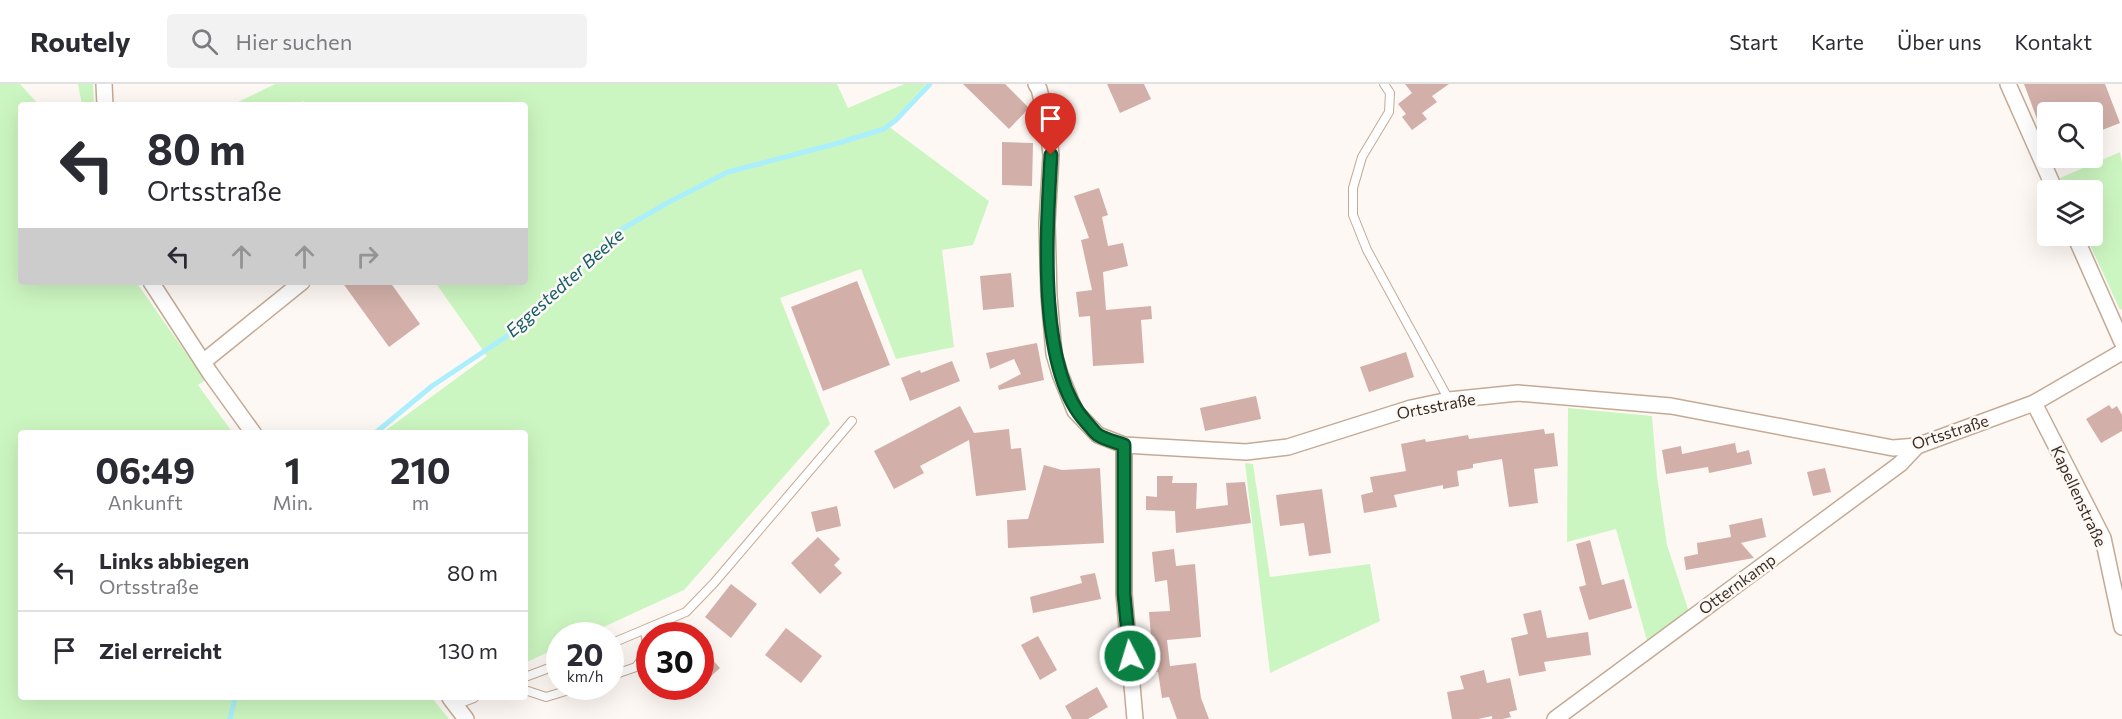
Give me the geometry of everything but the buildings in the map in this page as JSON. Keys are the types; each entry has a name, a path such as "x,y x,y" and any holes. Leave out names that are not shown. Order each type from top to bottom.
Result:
{"street":[{"path":"104,84 105,102"},
{"name":"Ortsstraße","path":"1036,84 1047,120 1051,155 1047,224 1049,296 1054,354 1075,411 1098,435 1124,445 1246,453 1288,447 1411,408 1449,400 1518,393 1671,406 1893,447 1917,446 2034,403 2122,352"},
{"path":"2008,84 2051,180"},
{"path":"2079,246 2122,342"},
{"path":"153,285 210,374 251,430"},
{"path":"203,362 298,285"},
{"name":"Kapellenstraße","path":"2034,403 2103,538 2122,627"},
{"path":"1124,445 1124,594 1135,719"},
{"name":"Otternkamp","path":"1555,719 1900,464 1917,446"},
{"path":"452,701 466,719"}],"lane":[{"path":"1384,84 1390,93 1389,112 1362,157 1353,188 1353,215 1367,250 1449,400"},
{"path":"664,622 686,612 714,583 852,422"},
{"path":"528,676 546,669"},
{"path":"528,691 546,697"}],"green space":[{"path":"0,84 20,84 36,102 18,102 18,285 138,285 205,380 198,385 231,430 18,430 18,700 434,700 449,719 0,719"},
{"path":"78,84 93,84 94,102 81,102"},
{"path":"275,84 837,84 848,108 904,84 926,84 888,126 989,201 973,245 942,250 954,347 896,359 861,269 780,298 830,424 684,590 614,622 546,622 546,653 528,662 528,430 386,430 487,356 437,285 528,285 528,102 238,102"},
{"path":"2120,152 2122,164 2122,309 2120,310 2091,246 2103,246 2103,180 2061,180 2060,178 2083,168 2103,168 2103,159"},
{"path":"1568,408 1652,416 1657,476 1667,545 1689,612 1647,641 1616,529 1567,542"},
{"path":"1245,463 1253,464 1270,577 1370,564 1380,621 1270,673"}],"waterway":[{"name":"Eggestedter Beeke","path":"379,430 432,386 519,328 615,233 728,172 884,129 896,120 930,84"},
{"name":"Eggestedter Beeke","path":"230,719 235,700"}],"route":[{"path":"1051,155 1047,224 1049,296 1054,354 1075,411 1098,435 1124,445 1124,594 1130,656"}]}
